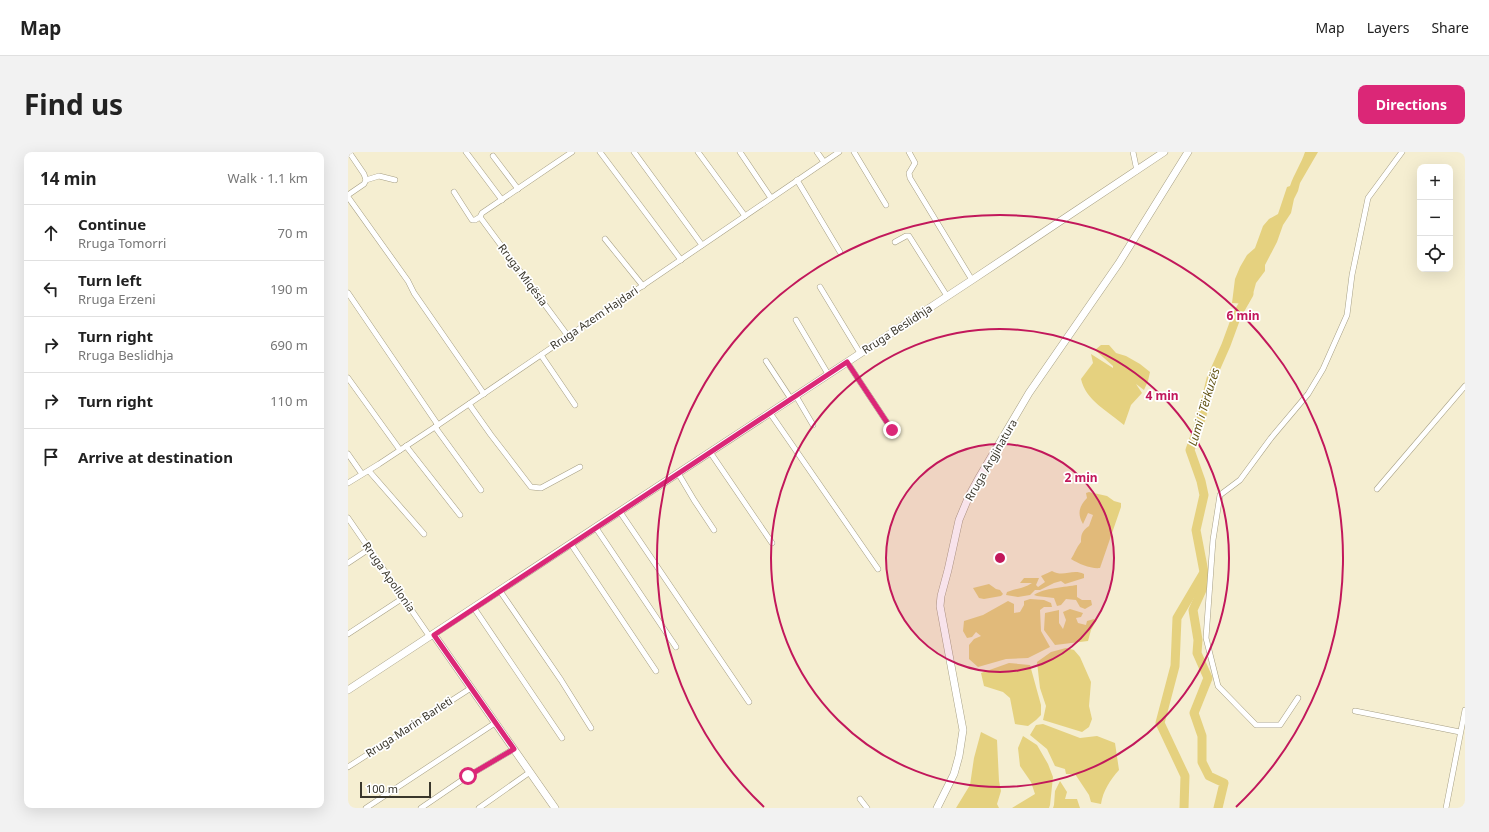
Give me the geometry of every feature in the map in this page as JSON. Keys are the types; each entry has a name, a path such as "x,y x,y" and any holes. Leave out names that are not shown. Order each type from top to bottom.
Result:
{"main road":[{"name":"Rruga Beslidhja","path":"348,690 860,354 1164,152"},
{"name":"Rruga Argjinatura","path":"937,808 954,774 962,741 963,730 940,606 941,596 962,512 980,476 1029,393 1119,263 1188,152"},
{"path":"432,636 471,688 555,808"}],"street":[{"path":"349,152 364,174 366,180"},
{"path":"466,152 502,200"},
{"path":"454,192 472,220 475,220 572,152"},
{"path":"600,152 681,260"},
{"path":"634,152 702,245"},
{"path":"698,152 745,216"},
{"path":"740,152 771,198"},
{"path":"817,152 824,162"},
{"name":"Rruga Azem Hajdari","path":"348,483 369,471 437,426 839,152"},
{"path":"854,152 886,204"},
{"path":"909,152 915,163 909,173 910,178 972,280"},
{"path":"1133,152 1137,171"},
{"path":"1298,698 1280,725 1256,724 1218,686 1206,638 1214,540 1220,495 1240,480 1271,438 1308,394 1323,369 1347,315 1352,275 1368,198 1402,152"},
{"path":"493,156 518,189"},
{"path":"395,180 379,176 366,180 364,184 348,196 408,281 414,293 484,394"},
{"path":"798,180 840,252"},
{"name":"Rruga Miqësia","path":"481,215 568,336"},
{"path":"895,242 909,236 947,296"},
{"path":"605,239 642,286"},
{"path":"820,287 860,354"},
{"path":"348,293 481,490"},
{"path":"796,320 828,374"},
{"path":"540,355 575,405"},
{"path":"766,361 813,425"},
{"path":"847,362 892,430"},
{"path":"348,378 400,450"},
{"path":"1377,489 1465,386"},
{"path":"469,404 531,487 541,488 580,467"},
{"path":"770,413 878,569"},
{"path":"406,446 460,515"},
{"path":"710,452 772,543"},
{"path":"348,454 362,474"},
{"path":"369,471 424,534"},
{"path":"678,473 714,530"},
{"path":"620,512 749,702"},
{"name":"Rruga Apollonia","path":"348,518 403,598 432,636"},
{"path":"596,528 676,647"},
{"path":"571,544 656,671"},
{"path":"348,563 369,549"},
{"path":"500,591 561,680 591,728"},
{"path":"348,634 403,598"},
{"path":"474,608 562,738"},
{"name":"Rruga Marin Barleti","path":"348,767 471,688"},
{"path":"1446,808 1465,710"},
{"path":"1355,711 1460,732"},
{"path":"366,808 495,724"},
{"path":"421,808 468,776 514,749"},
{"path":"479,808 530,772"},
{"path":"860,799 867,808"}],"shaded area":[{"path":"1305,152 1318,152 1300,183 1291,213 1283,225 1277,242 1265,265 1265,271 1256,283 1248,304 1232,303 1235,279 1240,267 1247,255 1255,248 1263,226 1269,219 1278,214 1287,187 1290,186"},
{"path":"1101,345 1109,345 1116,353 1126,356 1150,372 1144,390 1136,384 1142,393 1131,405 1124,425 1093,400 1084,387 1081,379 1093,363 1091,354 1113,368 1113,366 1095,350"},
{"path":"1089,492 1107,496 1114,501 1121,503 1121,507 1100,568 1085,566 1071,559 1081,542 1082,533 1089,526 1093,515 1088,513 1083,524 1080,517 1080,510 1082,504 1087,498 1086,493"},
{"path":"1052,571 1060,574 1080,572 1084,574 1084,578 1065,584 1061,581 1054,583 1040,590 1035,590 1030,595 1018,597 1006,595 1007,592 1032,583 1020,583 1024,578 1039,578 1036,585 1038,587 1045,582 1041,576"},
{"path":"989,584 1000,590 1003,594 1001,596 984,599 979,598 973,588"},
{"path":"1077,585 1077,597 1082,600 1091,600 1092,605 1085,609 1080,607 1076,600 1066,599 1061,605 1057,606 1054,598 1034,595 1049,589"},
{"path":"1030,599 1044,600 1051,603 1052,607 1044,607 1040,610 1041,631 1050,647 1028,658 1006,659 978,667 969,659 969,645 974,639 981,636 976,632 972,637 967,638 963,631 964,621 983,615 1008,601 1014,604 1014,613 1020,612 1024,605 1024,601"},
{"path":"1070,609 1083,613 1081,617 1076,618 1078,623 1086,625 1087,621 1094,619 1096,621 1091,630 1088,641 1055,645 1044,630 1045,613 1059,610 1059,623 1063,629 1066,620 1063,612"},
{"path":"1066,648 1074,650 1080,657 1091,682 1089,706 1092,719 1089,727 1082,732 1043,720 1046,706 1040,688 1037,662 1051,652"},
{"path":"1009,663 1030,665 1041,705 1041,715 1028,726 1015,724 1010,698 1003,692 984,686 981,673"},
{"path":"1043,724 1080,738 1097,736 1115,743 1119,770 1107,786 1101,804 1091,802 1089,795 1075,774 1066,774 1065,769 1055,766 1047,749 1030,735 1036,725"},
{"path":"981,732 997,740 999,781 1001,791 997,804 999,808 956,808 970,785 974,758"},
{"path":"1023,736 1037,745 1048,764 1053,777 1049,808 1012,808 1035,794 1031,782 1020,766 1018,748"},
{"path":"1060,781 1067,792 1065,799 1077,799 1080,808 1053,808 1055,791"}],"waterway":[{"name":"Lumi i Tërkuzës","path":"1218,808 1224,783 1209,776 1202,762 1202,736 1194,713 1208,678 1197,653 1198,640 1193,610 1202,590 1204,581 1204,572 1196,530 1204,495 1201,481 1190,450 1201,419 1211,379 1237,315 1249,294"},
{"path":"1184,808 1185,776 1160,723 1175,666 1177,618 1203,574"}],"route":[{"path":"468,776 514,749 434,635 847,362 892,430"}]}
